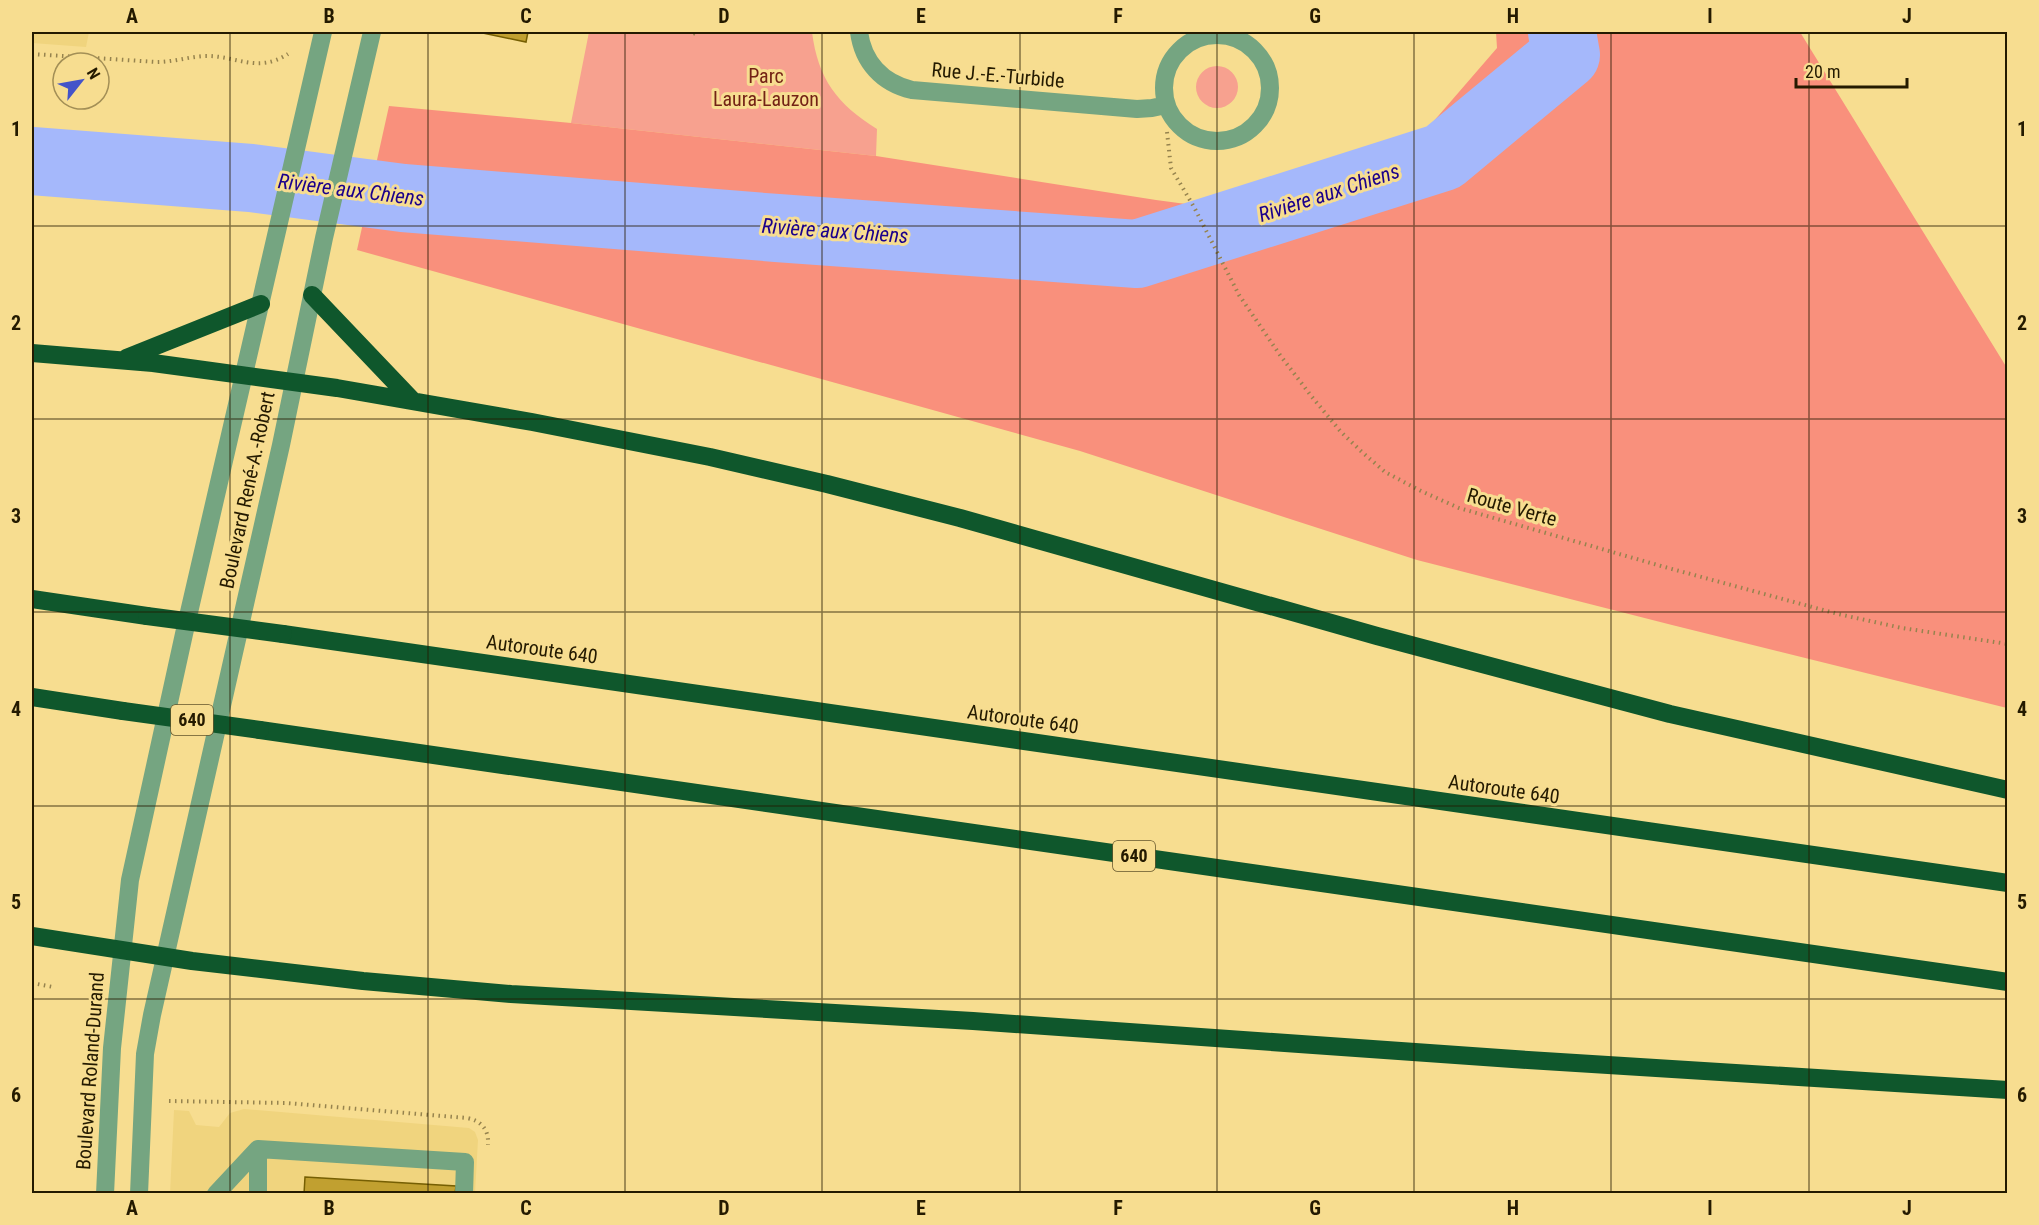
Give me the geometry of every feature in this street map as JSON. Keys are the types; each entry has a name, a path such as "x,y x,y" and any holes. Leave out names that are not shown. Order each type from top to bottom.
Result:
{"highway":[{"path":"312,295 413,401"},
{"path":"121,360 261,304"},
{"path":"32,353 121,360 337,388 645,444 827,484 1046,541 1377,636 1591,694 1690,719 2007,790"},
{"name":"Autoroute 640","path":"32,599 2007,883"},
{"name":"640","path":"32,697 2007,982"},
{"path":"32,936 164,957 363,981 601,1000 961,1021 2007,1090"}],"street":[{"name":"Boulevard René-A.-Robert","path":"122,951 130,880 322,32"},
{"name":"Boulevard René-A.-Robert","path":"164,957 372,32"},
{"name":"Rue J.-E.-Turbide","path":"859,32 863,49 882,77 895,85 912,90 1137,109 1166,105"},
{"path":"1215,34 1239,39 1259,54 1267,69 1269,94 1265,111 1249,130 1234,138 1218,141 1193,136 1179,126 1166,105 1163,88 1168,64 1184,45 1198,37 1215,34"},
{"name":"Boulevard Roland-Durand","path":"105,1194 109,1089 122,951"},
{"path":"139,1194 146,1054 164,957"},
{"path":"216,1194 258,1149"},
{"path":"258,1149 258,1194"},
{"path":"258,1149 465,1162 464,1194"}],"path":[{"path":"32,54 157,62 210,56 269,63 288,53"},
{"name":"Route Verte","path":"1169,159 1171,168 1194,207 1239,295 1280,355 1341,432 1385,472 1459,507 1778,599 1902,628 2007,644"},
{"path":"32,983 53,987"},
{"path":"169,1101 286,1103 467,1118 479,1121 483,1125 488,1138 488,1149"}],"shaded area":[{"path":"32,32 89,32 86,47 32,43"},
{"path":"1496,32 1800,32 2007,368 2007,708 1417,560 1080,451 357,250 389,106 876,156 1156,200 1284,217 1420,137 1497,48"},
{"path":"244,1109 469,1128 475,1132 478,1140 475,1193 170,1194 174,1110 189,1111 196,1125 219,1127 230,1113"}],"green space":[{"name":"Parc Laura-Lauzon","path":"589,32 812,32 819,63 832,89 851,110 877,129 876,156 571,123"},
{"path":"1217,66 1225,67 1232,72 1237,79 1237,95 1232,102 1225,107 1217,108 1209,107 1202,102 1197,95 1196,87 1197,79 1202,72 1209,67"}],"building":[{"path":"478,32 528,32 526,42"},
{"path":"305,1177 456,1186 455,1194 304,1194"}],"waterway":[{"name":"Rivière aux Chiens","path":"32,161 251,178 403,198 1137,254 1443,157 1566,55 1562,32"}]}
